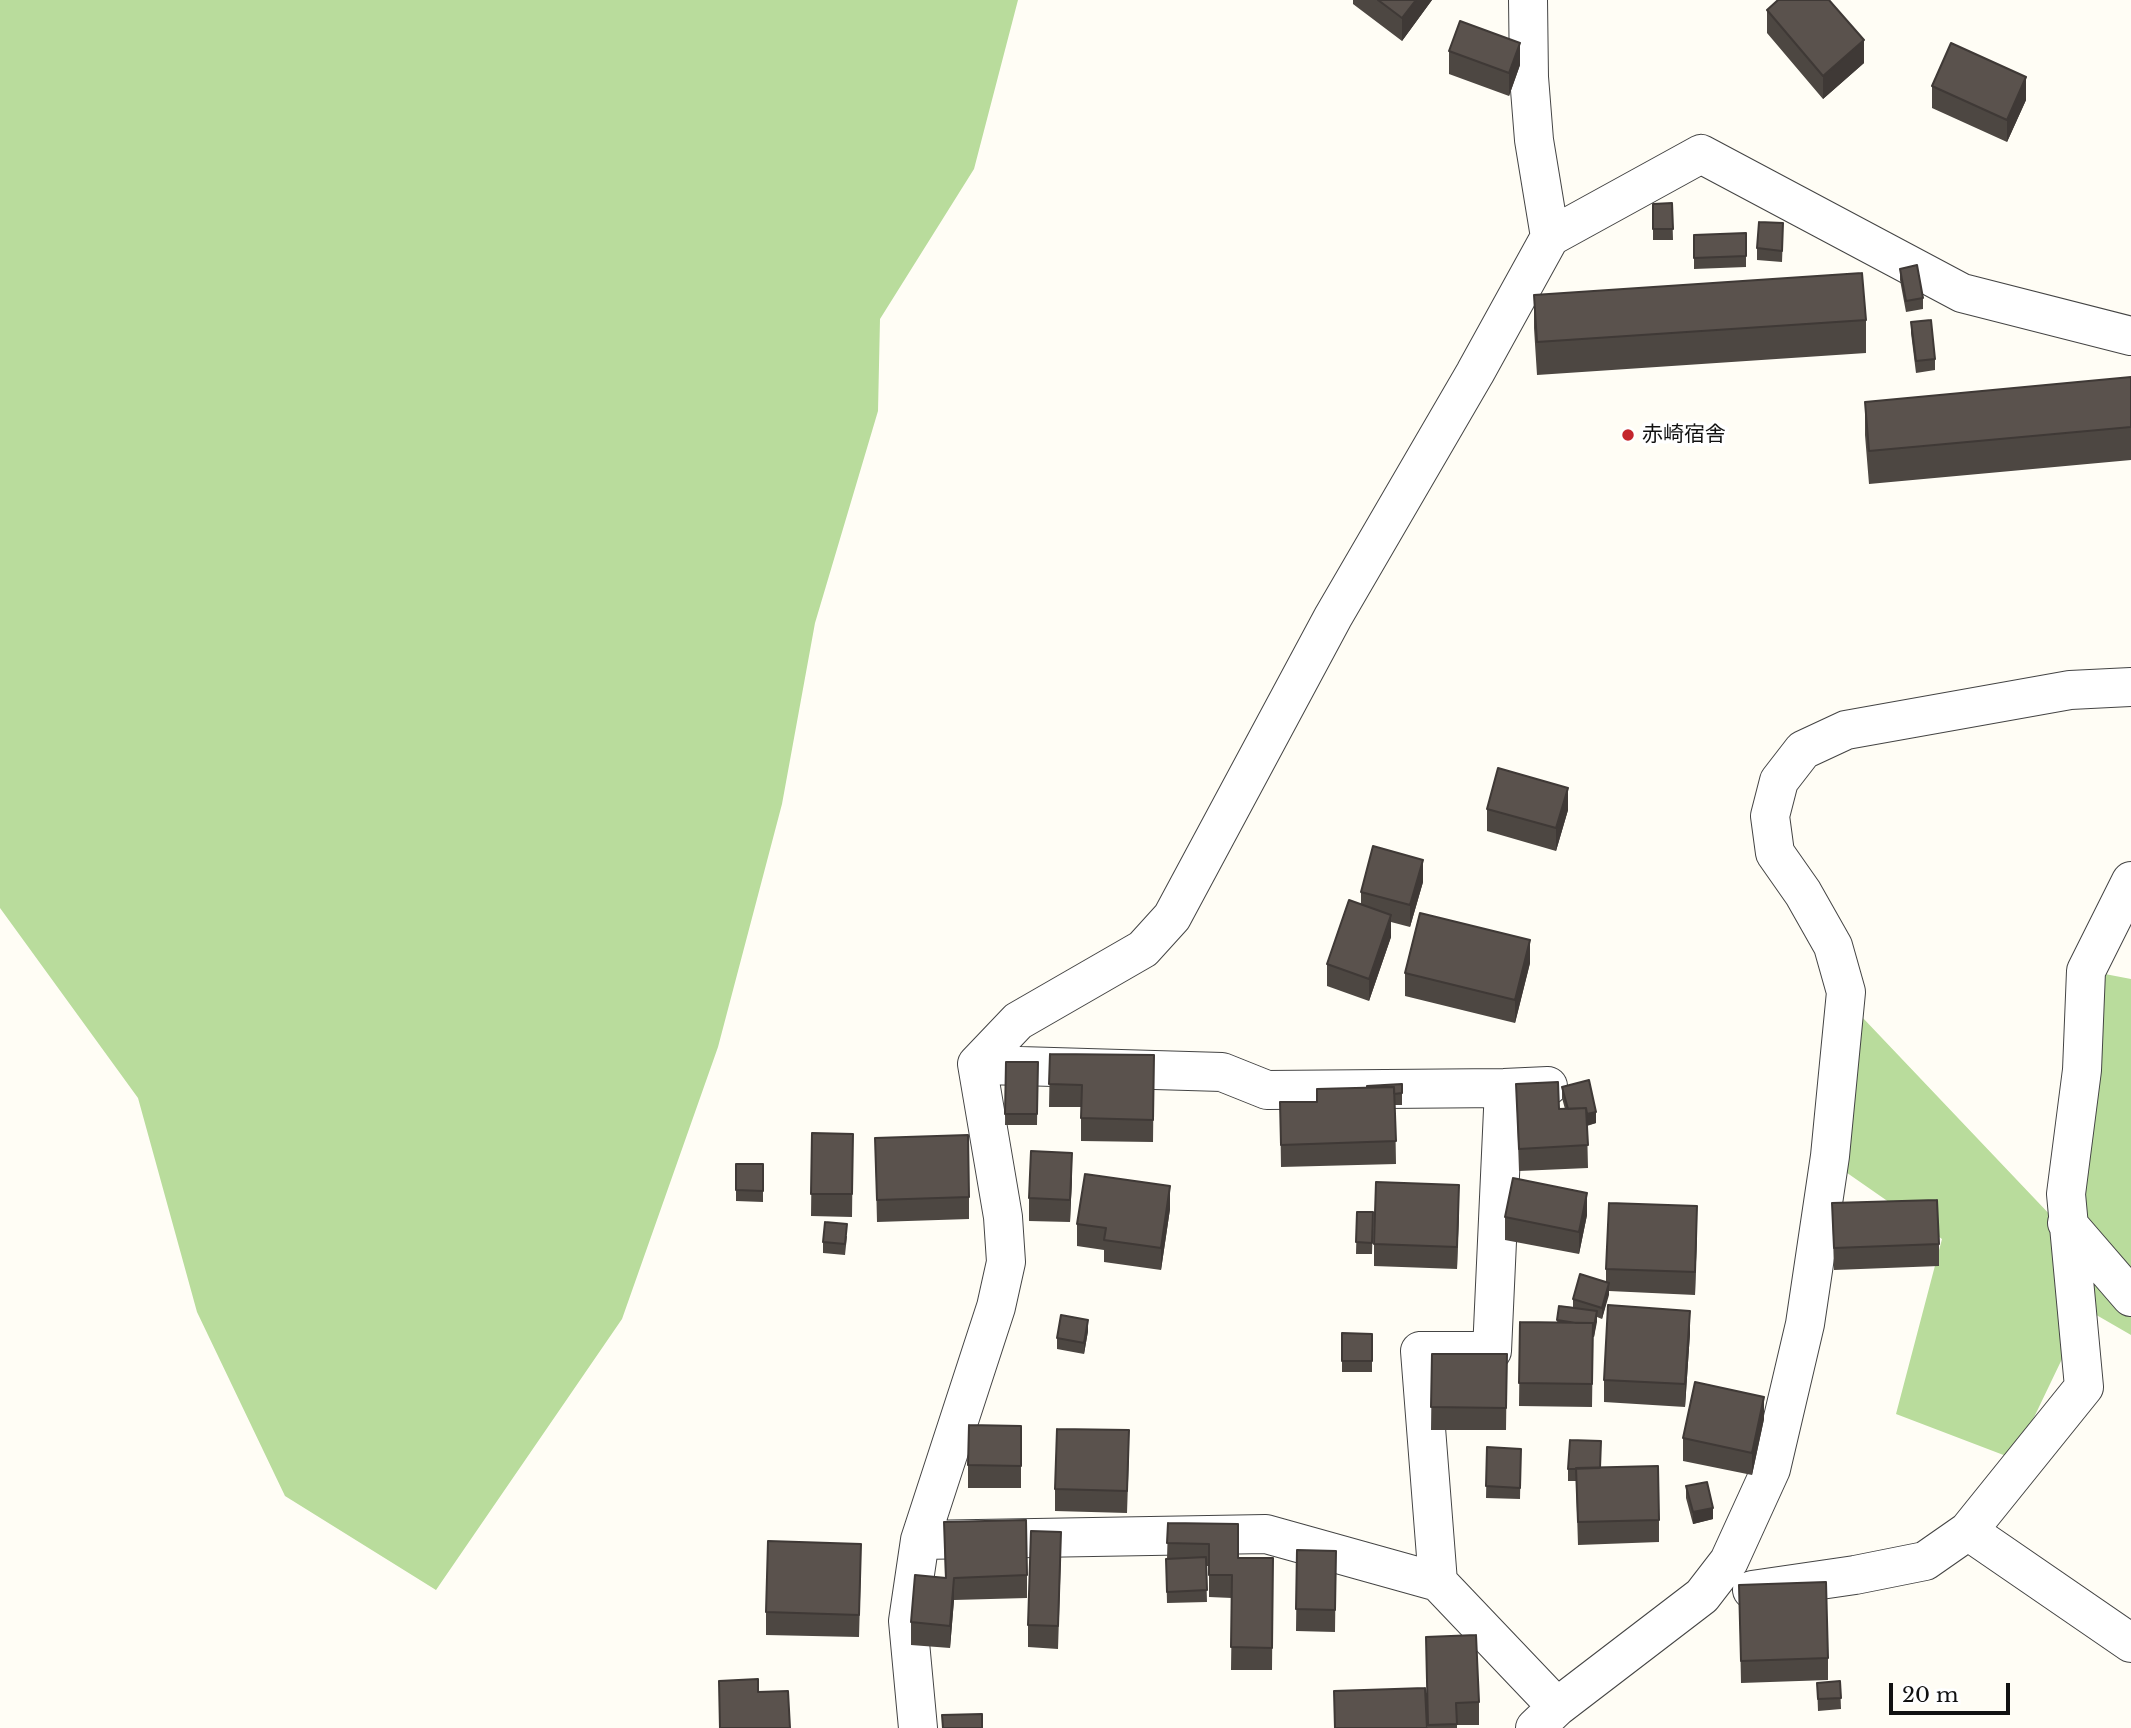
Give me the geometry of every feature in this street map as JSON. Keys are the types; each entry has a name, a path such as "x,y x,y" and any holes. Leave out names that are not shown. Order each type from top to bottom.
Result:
{"street":[{"path":"1528,0 1529,77 1534,139 1550,237"},
{"path":"977,1064 1018,1021 1143,949 1172,917 1333,617 1475,373 1550,237 1701,154 1962,293 2131,337"},
{"path":"1504,1088 1492,1351 1420,1351 1438,1582 1546,1717 1702,1596 1729,1561 1771,1469 1805,1324 1830,1156 1846,992 1833,946 1803,893 1775,853 1770,816 1779,781 1803,750 1846,730 2070,690 2131,687"},
{"path":"1702,1596 1829,1579 1925,1562 1968,1531 2084,1387 2066,1194 2082,1070 2086,971 2131,881"},
{"path":"977,1064 1222,1072 1268,1090 1548,1086"},
{"path":"918,1728 908,1621 920,1540 996,1307 1006,1262 1003,1217 977,1064"},
{"path":"2067,1223 2131,1297"},
{"path":"1968,1531 2131,1643"},
{"path":"920,1540 1266,1534 1438,1582"}],"green space":[{"path":"0,0 1018,0 974,169 880,319 878,411 815,623 782,804 718,1047 622,1319 436,1590 285,1496 197,1312 138,1098 0,908"},
{"path":"2084,970 2131,979 2131,1335 2086,1309 2014,1459 1896,1414 1942,1239 1840,1168 1862,1017 2054,1219"}],"building":[{"path":"1378,0 1416,0 1402,18"},
{"path":"1778,0 1829,0 1864,40 1823,76 1767,10"},
{"path":"1460,21 1520,43 1509,73 1449,51"},
{"path":"1951,43 2026,77 2007,120 1932,86"},
{"path":"1672,203 1673,229 1653,229 1653,204"},
{"path":"1759,222 1783,223 1782,251 1757,248"},
{"path":"1746,233 1746,256 1694,258 1694,235"},
{"path":"1917,265 1923,298 1906,301 1900,269"},
{"path":"1862,273 1866,320 1537,342 1534,295"},
{"path":"1931,320 1935,359 1916,361 1911,322"},
{"path":"2131,377 2131,427 1869,451 1865,402"},
{"path":"1498,768 1568,788 1556,828 1487,809"},
{"path":"1373,846 1423,860 1410,905 1361,892"},
{"path":"1349,900 1391,915 1369,979 1327,964"},
{"path":"1420,913 1530,940 1515,1000 1405,973"},
{"path":"1050,1054 1154,1055 1153,1120 1081,1118 1082,1085 1049,1084"},
{"path":"1006,1062 1038,1062 1037,1114 1005,1114"},
{"path":"1589,1080 1596,1112 1587,1114 1586,1108 1568,1109 1562,1087"},
{"path":"1558,1082 1559,1109 1586,1108 1588,1145 1519,1149 1516,1084"},
{"path":"1402,1084 1402,1093 1394,1094 1394,1087 1367,1087 1367,1086"},
{"path":"1394,1087 1396,1141 1281,1145 1280,1102 1317,1102 1317,1089"},
{"path":"812,1133 853,1134 852,1194 811,1194"},
{"path":"968,1135 969,1197 877,1200 875,1138"},
{"path":"1031,1151 1072,1153 1070,1200 1029,1198"},
{"path":"736,1164 763,1164 763,1191 736,1190"},
{"path":"1085,1174 1170,1186 1161,1248 1104,1240 1106,1228 1077,1224"},
{"path":"1513,1178 1587,1193 1579,1232 1505,1217"},
{"path":"1376,1182 1459,1185 1457,1247 1374,1244"},
{"path":"1937,1200 1939,1244 1834,1248 1832,1203"},
{"path":"1609,1203 1697,1206 1695,1272 1606,1269"},
{"path":"1357,1212 1373,1212 1372,1243 1356,1242"},
{"path":"825,1222 847,1224 845,1244 823,1242"},
{"path":"1580,1274 1609,1283 1602,1308 1573,1299"},
{"path":"1608,1305 1690,1311 1685,1384 1604,1380"},
{"path":"1559,1306 1597,1311 1594,1326 1593,1323 1557,1320"},
{"path":"1061,1315 1088,1320 1084,1343 1057,1338"},
{"path":"1520,1322 1593,1323 1592,1384 1519,1383"},
{"path":"1342,1333 1372,1334 1372,1361 1342,1361"},
{"path":"1432,1354 1507,1354 1506,1408 1431,1407"},
{"path":"1695,1382 1764,1397 1752,1453 1683,1438"},
{"path":"969,1425 1021,1426 1021,1466 968,1465"},
{"path":"1057,1429 1129,1430 1127,1491 1055,1489"},
{"path":"1570,1440 1601,1441 1600,1468 1568,1469"},
{"path":"1487,1447 1521,1449 1520,1488 1486,1486"},
{"path":"1658,1466 1659,1520 1578,1522 1576,1468"},
{"path":"1707,1482 1713,1508 1693,1512 1686,1486"},
{"path":"1026,1520 1027,1575 954,1578 950,1626 911,1622 915,1575 946,1578 944,1522"},
{"path":"1168,1523 1238,1524 1238,1558 1273,1558 1272,1648 1231,1647 1232,1575 1209,1575 1209,1544 1167,1543"},
{"path":"1031,1531 1061,1532 1058,1626 1028,1625"},
{"path":"768,1541 861,1544 859,1615 766,1612"},
{"path":"1297,1550 1336,1551 1335,1610 1296,1609"},
{"path":"1206,1557 1207,1590 1167,1592 1166,1559"},
{"path":"1826,1582 1828,1658 1741,1661 1739,1585"},
{"path":"1476,1635 1479,1702 1456,1703 1457,1724 1428,1725 1426,1637"},
{"path":"758,1679 758,1692 788,1691 790,1728 720,1728 719,1681"},
{"path":"1840,1681 1841,1698 1818,1699 1817,1683"},
{"path":"1425,1688 1427,1728 1335,1728 1334,1691"},
{"path":"982,1714 982,1728 943,1728 942,1715"}],"place":[{"name":"赤崎宿舎","path":"1628,435"}]}
